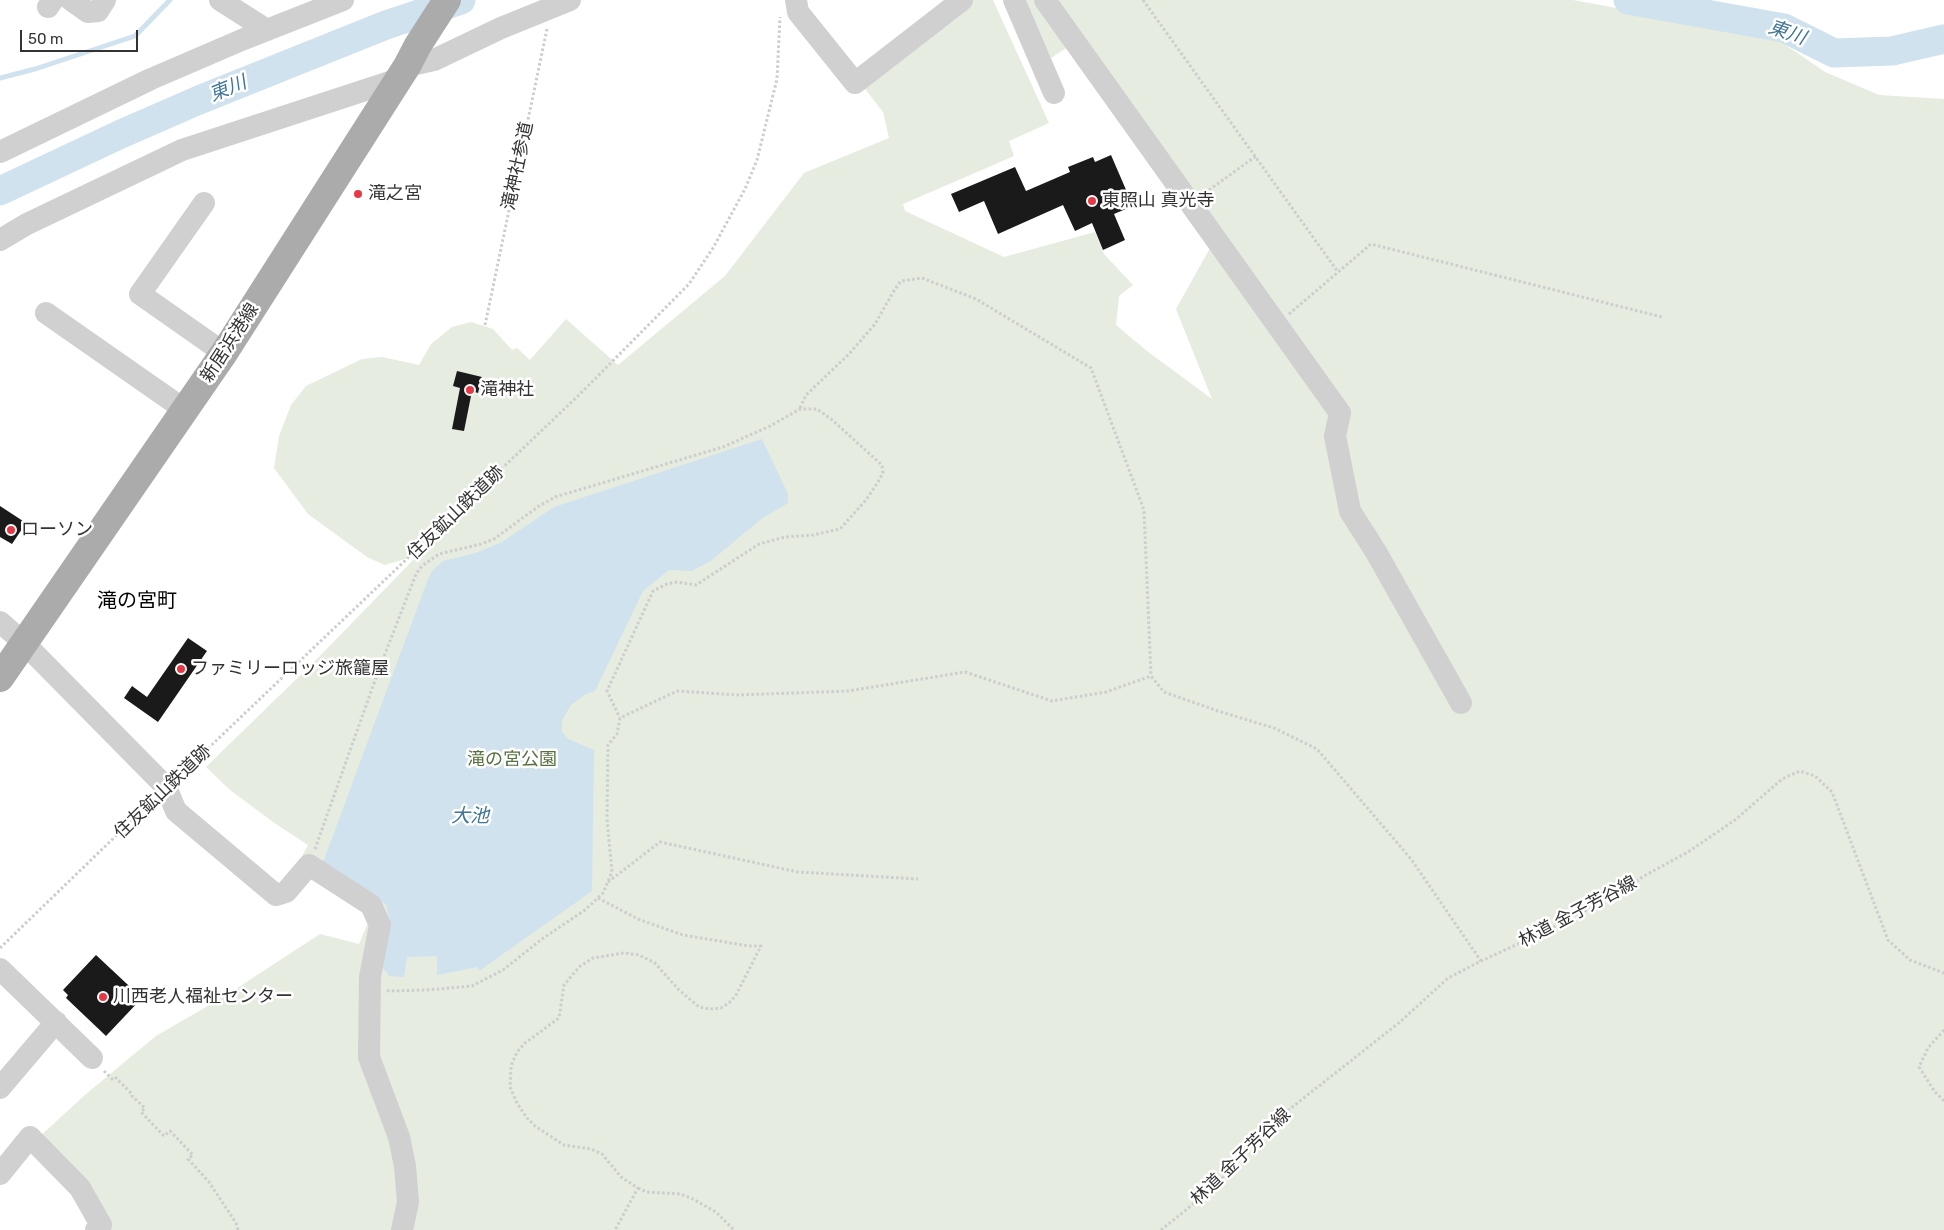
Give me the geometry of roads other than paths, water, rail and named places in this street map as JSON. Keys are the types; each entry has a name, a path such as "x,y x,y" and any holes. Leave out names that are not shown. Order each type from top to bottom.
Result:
{"main road":[{"name":"新居浜港線","path":"0,678 224,353 447,0"}],"street":[{"path":"71,0 88,12 98,10 106,0"},
{"path":"220,0 267,30"},
{"path":"0,152 151,79 343,0"},
{"path":"788,5 798,12 855,83 962,0"},
{"path":"1014,0 1054,93"},
{"path":"1045,0 1340,413 1335,436 1350,510 1376,552 1461,703"},
{"path":"0,240 27,224 182,150 408,63 434,60 561,3"},
{"path":"204,203 140,294 224,353"},
{"path":"46,313 185,410"},
{"path":"0,622 24,643 166,787 176,811 276,895 286,892 309,865 371,906 380,925 370,977 369,1057 400,1137 408,1202 402,1230"},
{"path":"0,969 92,1058"},
{"path":"0,1088 56,1022"},
{"path":"0,1174 30,1137 80,1188 101,1225 96,1230"}],"water":[{"name":"大池","path":"762,439 788,494 788,503 761,519 712,560 692,571 669,570 643,591 595,691 586,694 571,705 562,720 562,731 568,739 594,750 592,891 479,971 478,967 437,975 437,956 407,957 404,977 389,976 383,968 390,921 386,905 372,893 322,865 428,579 433,570 443,561 476,553 502,542 554,507"}],"waterway":[{"path":"0,78 35,69 135,36 170,0"},
{"name":"東川","path":"0,191 121,134 199,100 386,25 461,0"},
{"name":"東川","path":"1628,0 1784,28 1834,53 1892,51 1944,39"}],"place":[{"name":"滝之宮","path":"358,194"},
{"name":"東照山 真光寺","path":"1092,201"},
{"name":"滝神社","path":"470,390"},
{"name":"ローソン","path":"11,530"},
{"name":"ファミリーロッジ旅籠屋","path":"181,669"},
{"name":"川西老人福祉センター","path":"103,997"}],"district":[{"name":"滝の宮町","path":"137,601"}],"park label":[{"name":"滝の宮公園","path":"512,760"}]}
